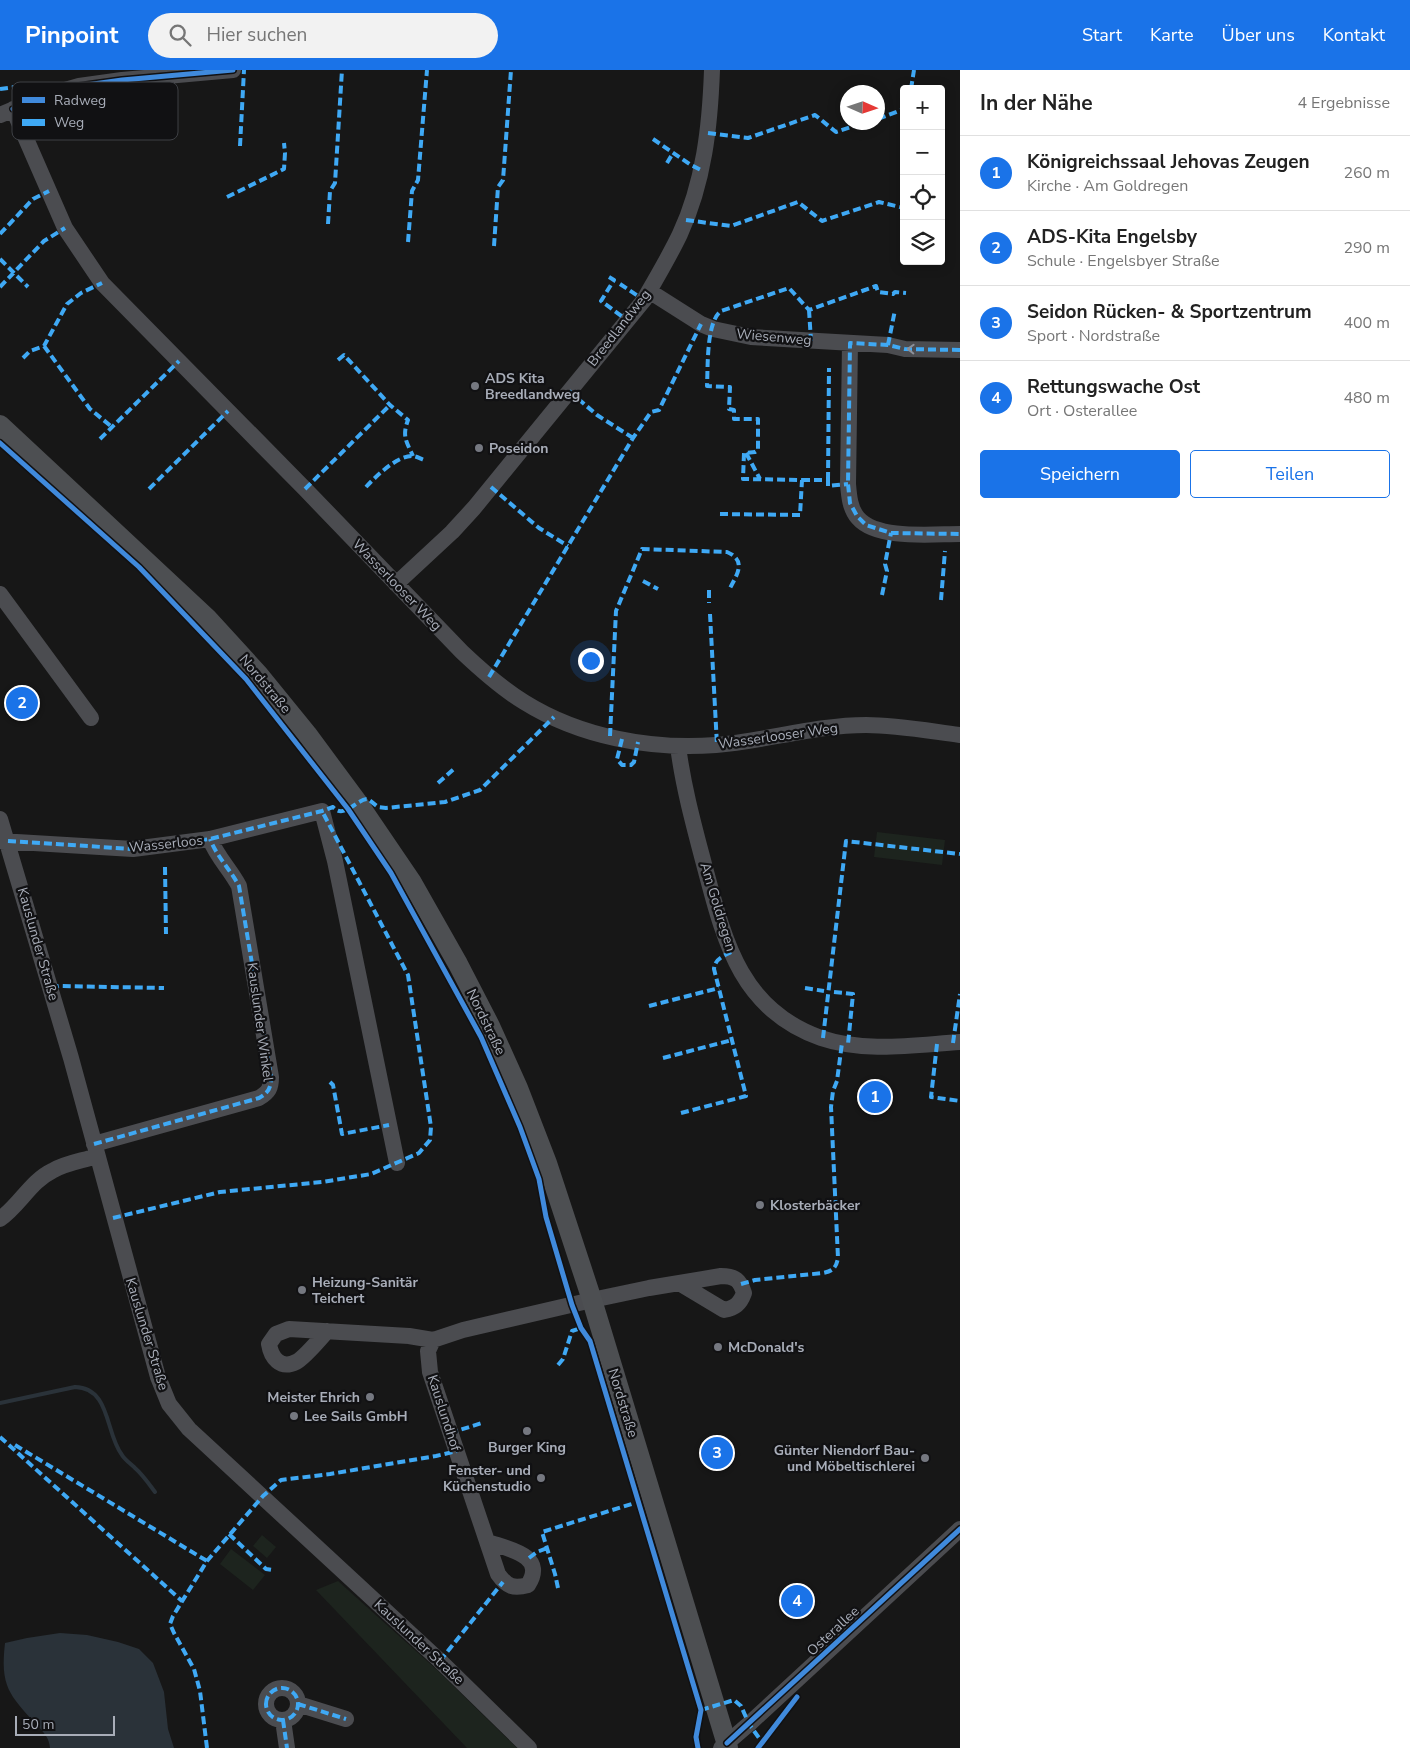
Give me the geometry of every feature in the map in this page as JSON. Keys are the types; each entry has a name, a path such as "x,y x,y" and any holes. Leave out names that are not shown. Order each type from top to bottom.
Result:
{"main road":[{"name":"Nordstraße","path":"3,427 207,618 259,675 307,734 358,803 411,881 458,964 490,1026 518,1088 547,1163 592,1300 725,1746"}],"street":[{"path":"94,82 121,75 233,70"},
{"name":"Breedlandweg","path":"396,584 452,532 474,508 650,291 681,233 702,170 708,133 712,70"},
{"name":"Wasserlooser Weg","path":"6,112 12,124"},
{"name":"Wasserlooser Weg","path":"20,140 65,228 102,283 462,652 489,677 524,702 554,717 594,732 651,744 678,746 717,745 830,728 866,725 902,727 960,735"},
{"name":"Wiesenweg","path":"650,291 701,324 751,337 888,345 905,349 960,350"},
{"path":"850,343 848,467 850,503 856,516 866,525 879,531 891,533 960,534"},
{"path":"0,594 92,718"},
{"name":"Am Goldregen","path":"678,746 681,769 721,926 731,952 750,986 767,1006 785,1021 800,1029 823,1038 848,1044 885,1047 960,1042"},
{"name":"Wasserloos","path":"4,841 133,849 210,839 322,811 335,861 397,1162"},
{"name":"Kauslunder Straße","path":"0,819 4,841 70,1058 158,1377 169,1404 189,1429 433,1654 529,1748"},
{"name":"Kauslunder Winkel","path":"95,1150 259,1098 270,1090 271,1077 239,886 233,873 215,852 210,839"},
{"path":"0,1219 8,1214 40,1179 50,1171 95,1150"},
{"path":"327,1331 409,1336 433,1340 463,1330 592,1300 679,1283"},
{"name":"Kauslundhof","path":"433,1340 428,1351 430,1372 488,1542"},
{"name":"Osterallee","path":"725,1746 960,1529"},
{"path":"281,1688 289,1690 295,1695 298,1704 292,1716 283,1720 274,1719 269,1714 266,1704 267,1697 272,1691 281,1688"},
{"path":"298,1704 346,1719"},
{"path":"283,1720 287,1748"}],"shaded area":[{"path":"877,832 945,840 942,865 874,857"},
{"path":"262,1535 276,1547 267,1558 253,1546"},
{"path":"231,1549 265,1575 253,1590 220,1564"},
{"path":"338,1581 437,1670 517,1748 467,1748 316,1590"},
{"path":"60,1633 87,1635 118,1642 139,1649 153,1663 164,1692 168,1729 174,1748 50,1748 46,1735 19,1706 9,1689 4,1670 5,1643"}],"waterway":[{"path":"0,1403 75,1387 87,1389 101,1403 122,1455 141,1474 155,1492"}],"marked path":[{"path":"240,146 244,70"},
{"path":"328,224 330,191 335,183 342,70"},
{"path":"408,242 412,191 418,180 427,70"},
{"path":"494,246 498,187 503,180 511,70"},
{"path":"912,85 914,70"},
{"path":"0,89 12,87"},
{"path":"885,116 900,111"},
{"path":"708,133 748,138 815,115 836,132 842,130"},
{"path":"653,139 701,170"},
{"path":"227,197 284,169 284,143"},
{"path":"667,163 673,153"},
{"path":"0,234 33,199 49,191"},
{"path":"686,220 731,226 798,202 822,221 879,202 900,207"},
{"path":"0,287 44,241 65,228"},
{"path":"0,259 28,287"},
{"path":"609,277 614,280 601,301 627,320"},
{"path":"23,358 30,351 44,346 67,304 81,293 102,283"},
{"path":"620,284 644,300"},
{"path":"720,514 800,515 802,480 743,479 744,453 758,450 758,419 734,419 734,410 729,409 730,387 707,386 710,335 716,317 721,311 789,288 809,310 876,286 878,292 906,293"},
{"path":"809,310 811,341"},
{"path":"888,345 895,310"},
{"path":"489,677 633,438 651,412 659,410 701,324"},
{"path":"960,350 905,349 888,345 850,343 848,484 850,503 857,516 866,525 891,533 960,534"},
{"path":"44,346 90,409 112,427"},
{"path":"338,360 344,355 390,405 408,420 405,430 406,438 413,456"},
{"path":"100,439 179,361"},
{"path":"828,480 829,368"},
{"path":"569,391 597,415 633,438"},
{"path":"305,489 390,405"},
{"path":"149,489 228,411"},
{"path":"746,453 760,479"},
{"path":"366,487 381,472 400,459 412,456 424,460"},
{"path":"802,480 828,480 828,486 848,484"},
{"path":"491,487 539,528 568,546"},
{"path":"882,595 887,571 885,564 891,533"},
{"path":"610,736 616,611 642,549 727,552 739,564 737,574 729,590"},
{"path":"941,600 945,551"},
{"path":"643,581 658,589"},
{"path":"709,590 709,603"},
{"path":"710,614 717,745"},
{"path":"8,841 133,849 210,839 333,807 341,811 346,810 368,799 378,807 386,808 445,802 480,790 554,717"},
{"path":"622,739 617,759 622,765 631,765 634,762 638,742"},
{"path":"438,783 454,769"},
{"path":"113,1218 220,1192 322,1182 371,1174 419,1153 430,1140 431,1127 408,975 322,811"},
{"path":"94,1144 259,1098 270,1087 271,1077 239,886 216,852 210,839"},
{"path":"823,1038 846,841 960,854"},
{"path":"165,867 166,934"},
{"path":"681,1113 746,1096 714,969 717,961 731,952"},
{"path":"51,988 59,986 164,988"},
{"path":"649,1006 719,988"},
{"path":"805,988 824,991"},
{"path":"834,992 853,994 848,1044"},
{"path":"953,1043 960,994"},
{"path":"663,1058 732,1040"},
{"path":"741,1284 755,1280 823,1273 832,1270 836,1264 838,1258 831,1107 833,1091 837,1081 842,1043"},
{"path":"937,1044 931,1097 960,1101"},
{"path":"330,1082 333,1085 342,1134 389,1125"},
{"path":"558,1365 563,1359 572,1331 581,1328"},
{"path":"450,1433 482,1423"},
{"path":"0,1437 182,1601"},
{"path":"15,1445 207,1561"},
{"path":"207,1748 200,1691 194,1669 170,1624 207,1561 263,1496 281,1480 330,1474 457,1451"},
{"path":"558,1588 542,1532 638,1502"},
{"path":"229,1534 266,1569 272,1570"},
{"path":"529,1558 547,1548"},
{"path":"440,1661 503,1582"},
{"path":"282,1688 288,1689 293,1693 297,1698 298,1704 297,1710 293,1715 288,1719 282,1720 276,1719 271,1715 267,1710 266,1704 267,1698 271,1693 276,1689 282,1688"},
{"path":"701,1710 734,1700 741,1706 749,1724 762,1742"},
{"path":"298,1704 346,1719"},
{"path":"283,1720 287,1748"}],"cycle path":[{"path":"108,82 233,70"},
{"path":"0,443 139,567 246,679 348,809 391,873 481,1037 520,1127 539,1179 546,1217 572,1305 581,1328 590,1341 701,1710 696,1737 698,1748"},
{"path":"727,1743 960,1529"},
{"path":"758,1748 797,1697"}],"place":[{"name":"ADS Kita Breedlandweg","path":"475,386"},
{"name":"Poseidon","path":"479,448"},
{"name":"ADS-Kita Engelsby","path":"22,703"},
{"name":"Königreichssaal Jehovas Zeugen","path":"875,1097"},
{"name":"Klosterbäcker","path":"760,1205"},
{"name":"Heizung-Sanitär Teichert","path":"302,1290"},
{"name":"McDonald's","path":"718,1347"},
{"name":"Meister Ehrich","path":"370,1397"},
{"name":"Lee Sails GmbH","path":"294,1416"},
{"name":"Burger King","path":"527,1431"},
{"name":"Seidon Rücken- & Sportzentrum","path":"717,1453"},
{"name":"Günter Niendorf Bau- und Möbeltischlerei","path":"925,1458"},
{"name":"Fenster- und Küchenstudio","path":"541,1478"},
{"name":"Rettungswache Ost","path":"797,1601"}]}
